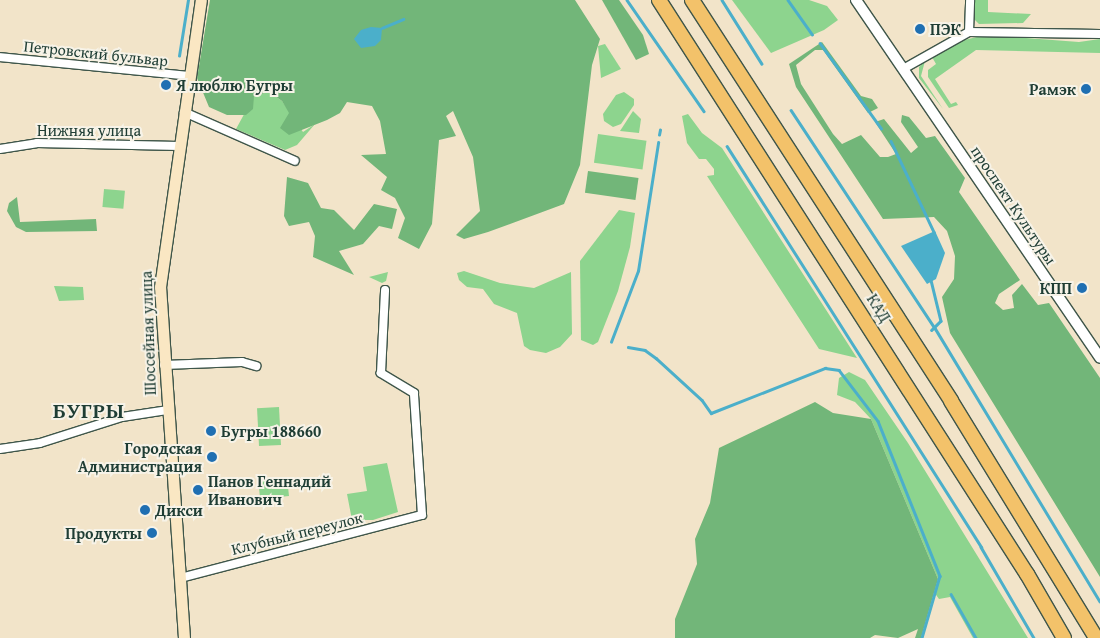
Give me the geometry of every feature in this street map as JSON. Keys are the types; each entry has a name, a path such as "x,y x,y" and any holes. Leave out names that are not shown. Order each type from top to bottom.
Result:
{"highway":[{"name":"КАД","path":"659,0 1016,557 1064,638"},
{"name":"КАД","path":"692,0 951,401 1096,638"}],"main road":[{"name":"Шоссейная улица","path":"184,638 164,365 160,278 201,0"}],"street":[{"name":"проспект Культуры","path":"856,0 1100,358"},
{"path":"969,32 970,0"},
{"path":"904,69 969,32 1100,34"},
{"name":"Петровский бульвар","path":"0,58 190,76"},
{"path":"184,112 295,161"},
{"name":"Нижняя улица","path":"0,149 37,143 179,146"},
{"name":"Клубный переулок","path":"180,578 422,515 414,393 381,373 385,290"},
{"path":"164,365 242,362 256,366"},
{"path":"0,449 40,443 122,417 168,410"}],"green space":[{"path":"210,0 575,0 600,39 592,65 580,165 564,204 464,239 456,235 480,211 473,157 453,111 446,116 456,136 439,140 432,224 419,249 398,238 405,218 395,198 381,190 387,177 361,155 386,154 380,121 372,106 347,102 340,113 289,135 280,128 289,113 282,101 269,92 254,96 253,109 246,115 227,115 209,107 197,78"},
{"path":"602,0 619,0 643,35 649,54 636,60"},
{"path":"732,0 809,0 827,6 838,20 824,30 771,53"},
{"path":"974,0 988,0 988,12 1031,14 1023,23 979,24 974,19"},
{"path":"985,35 1079,42 1100,39 1100,53 976,50 935,79 951,104 956,102 958,105 949,108 928,77 928,70 936,64 932,57 956,42"},
{"path":"822,42 861,96 872,99 878,108 868,113 823,50 815,50 796,65 801,84 833,134 842,144 861,135 880,157 896,154 875,122 884,119 911,153 918,147 901,122 902,115 909,117 926,138 935,136 965,178 959,192 1020,280 999,294 995,303 1003,310 1014,308 1012,295 1022,284 1038,305 1049,303 1100,378 1100,577 950,333 942,297 954,279 955,256 947,231 934,217 883,219 796,87 789,64"},
{"path":"605,44 621,69 601,78 598,46"},
{"path":"925,61 921,76 943,109 919,78 919,67"},
{"path":"269,92 282,101 303,132 315,124 297,145 285,150 236,129 254,96"},
{"path":"624,92 634,99 634,105 621,124 613,127 604,121 603,114 616,95"},
{"path":"633,111 641,119 639,133 620,131"},
{"path":"688,114 702,133 722,148 857,358 819,349 707,176 714,175 714,169 706,159 699,159 687,143 682,116"},
{"path":"598,134 647,141 642,170 594,163"},
{"path":"588,171 639,178 635,200 585,193"},
{"path":"287,177 308,183 321,208 334,210 354,230 374,204 397,209 392,229 379,226 363,244 339,251 354,275 313,257 315,236 309,222 289,226 284,216"},
{"path":"104,189 125,191 123,209 102,207"},
{"path":"17,197 20,222 96,219 97,231 26,232 16,227 7,211 9,203"},
{"path":"619,210 635,213 630,247 618,291 598,342 593,345 581,340 580,261"},
{"path":"464,271 500,283 534,288 571,272 572,334 560,347 546,353 530,350 524,346 517,313 494,304 483,289 467,287 459,280 457,273"},
{"path":"388,272 386,281 382,283 369,277"},
{"path":"54,286 83,287 84,300 59,301"},
{"path":"849,372 865,380 908,443 1028,638 973,638 950,597 939,599 934,592 938,579 871,419 855,402 837,395 839,378"},
{"path":"815,402 833,413 871,419 938,579 921,638 915,638 918,629 898,638 875,635 870,638 675,638 675,619 697,564 695,539 710,503 719,448"},
{"path":"279,407 281,445 259,446 257,408"},
{"path":"387,463 398,512 373,520 352,520 347,494 367,491 363,467"},
{"path":"287,477 289,496 260,499 258,480"}],"water":[{"path":"371,27 382,28 381,40 375,46 361,48 354,39 361,30"},
{"path":"935,231 945,253 936,279 927,284 901,246"}],"waterway":[{"path":"179,56 188,0"},
{"path":"627,0 704,111"},
{"path":"722,0 762,64"},
{"path":"788,0 812,34"},
{"path":"382,28 403,19"},
{"path":"820,43 881,128"},
{"path":"791,110 935,328 1100,601"},
{"path":"659,135 660,130"},
{"path":"891,141 934,232"},
{"path":"611,342 638,271 658,143"},
{"path":"727,146 981,547 1034,638"},
{"path":"931,280 941,321 932,330"},
{"path":"628,347 645,350 656,358 702,400 711,413 825,368 839,370 878,421 940,576 922,638"},
{"path":"951,594 976,638"}],"place":[{"name":"ПЭК","path":"920,29"},
{"name":"Я люблю Бугры","path":"166,85"},
{"name":"Рамэк","path":"1086,89"},
{"name":"КПП","path":"1082,288"},
{"name":"Бугры 188660","path":"211,431"},
{"name":"Городская Администрация","path":"212,457"},
{"name":"Панов Геннадий Иванович","path":"198,490"},
{"name":"Дикси","path":"145,510"},
{"name":"Продукты","path":"152,533"}],"district":[{"name":"БУГРЫ","path":"89,411"}]}
